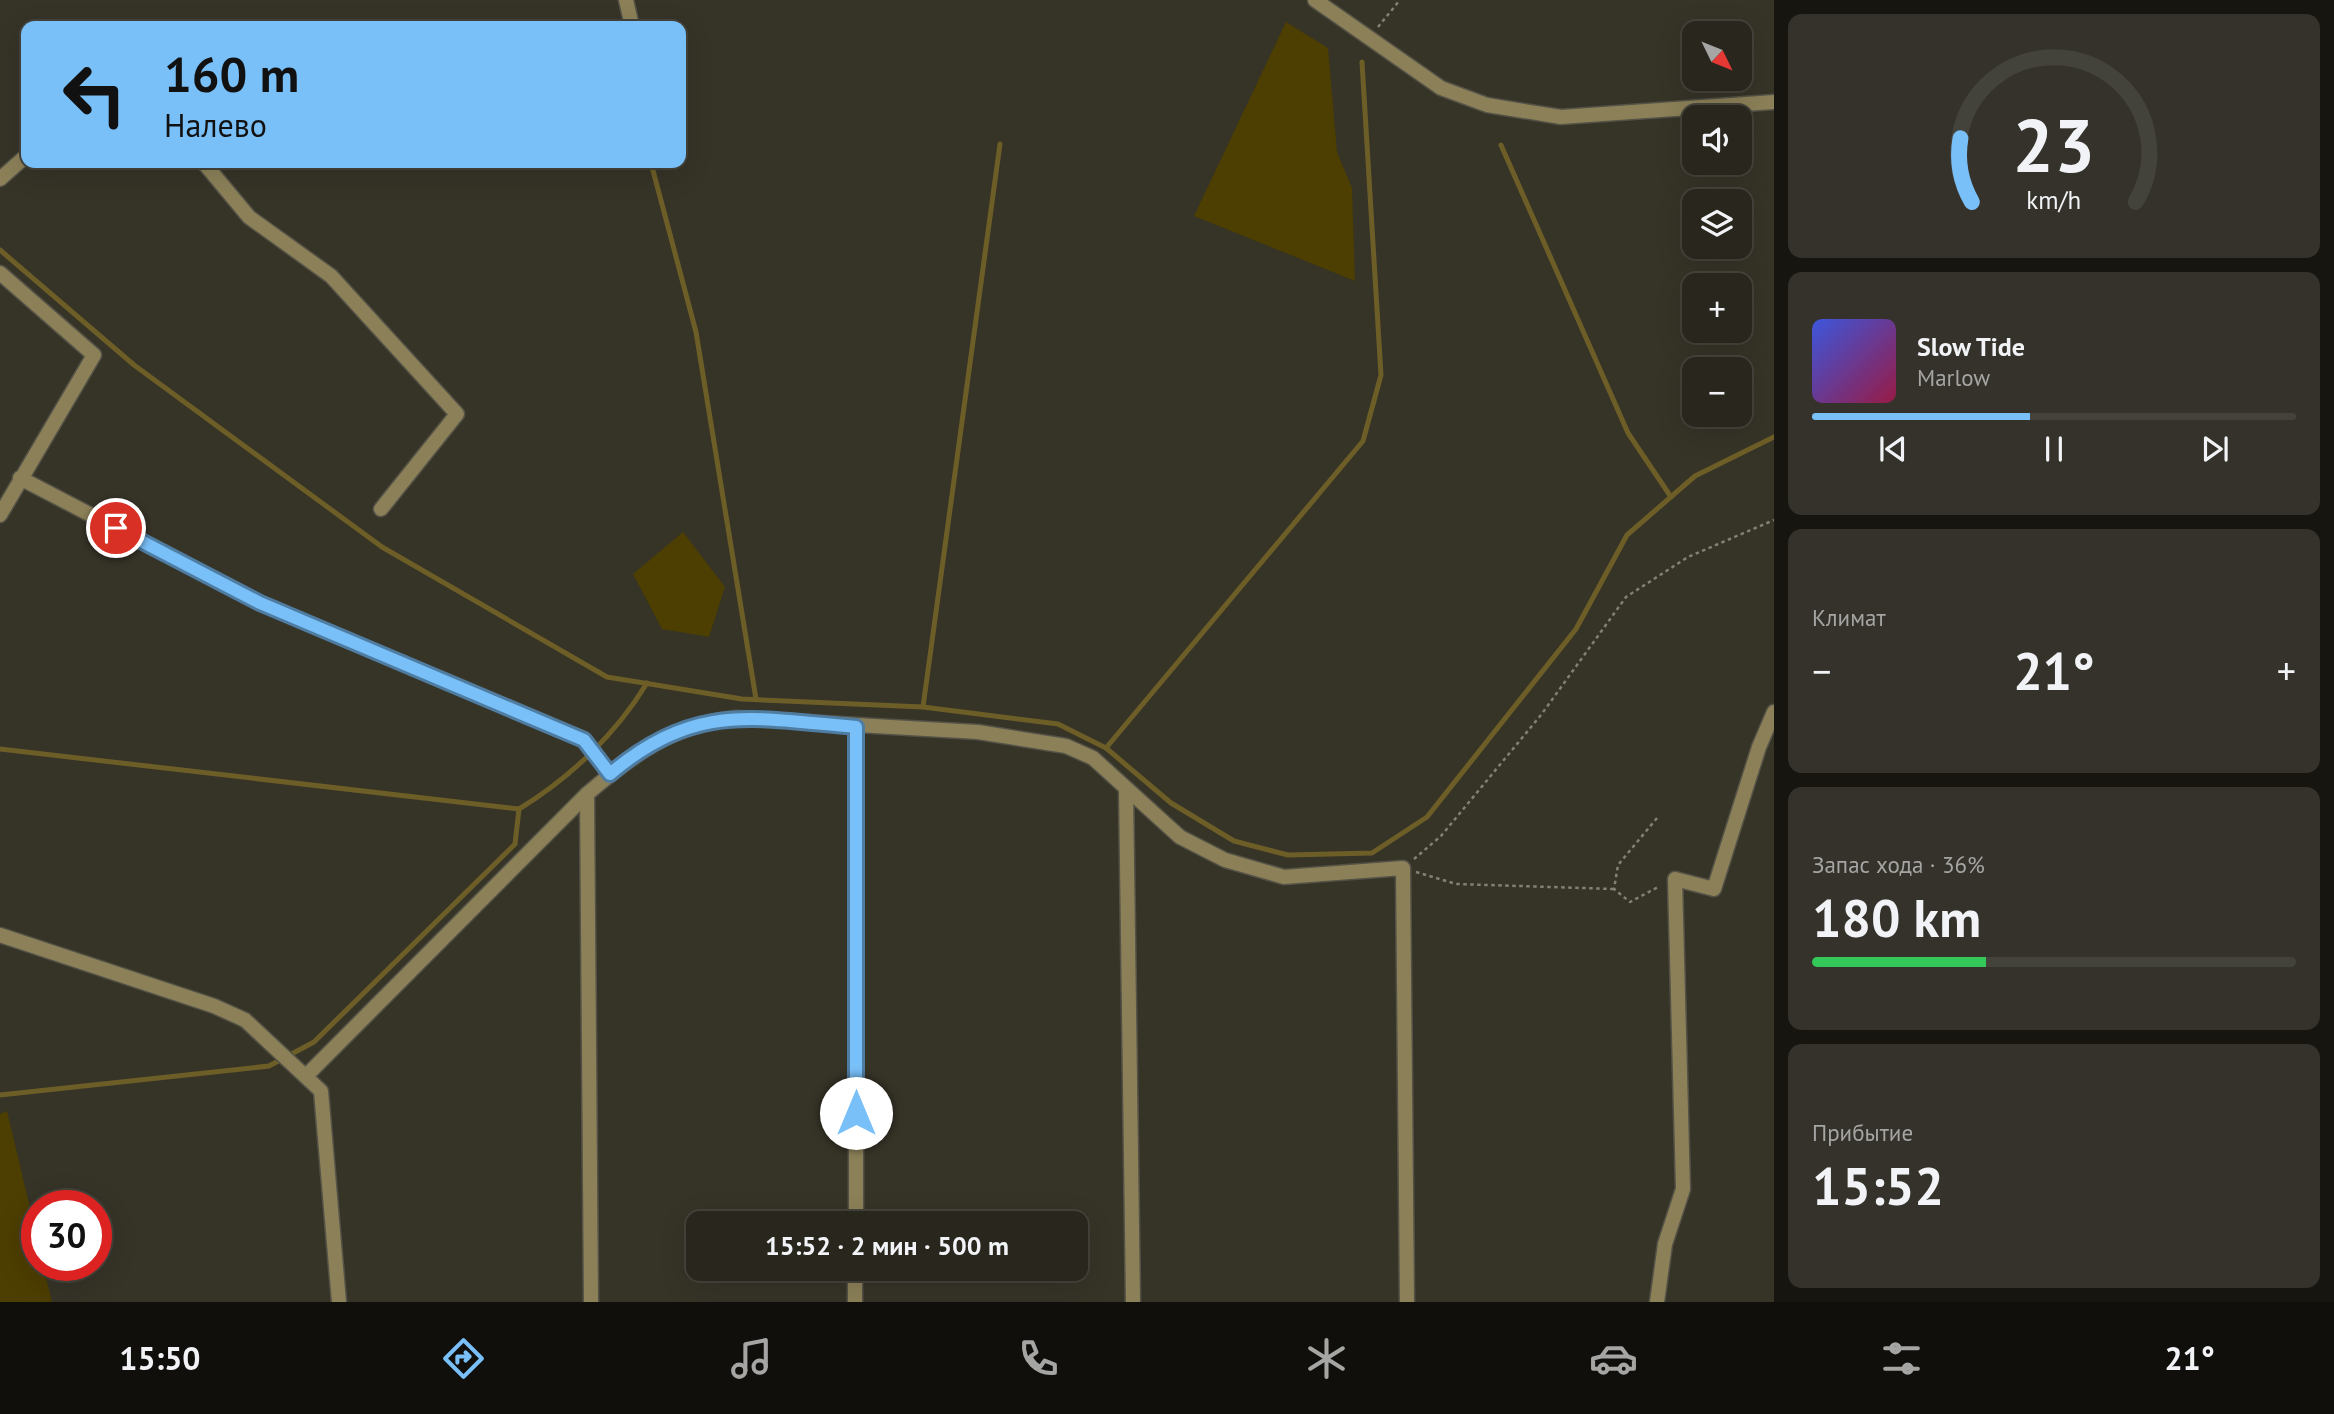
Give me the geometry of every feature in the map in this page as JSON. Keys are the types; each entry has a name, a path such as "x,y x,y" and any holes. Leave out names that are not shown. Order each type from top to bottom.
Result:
{"street":[{"path":"626,0 631,21"},
{"path":"1315,0 1441,88 1487,105 1561,117 1774,102"},
{"path":"0,179 21,160"},
{"path":"208,168 249,217 331,276 457,414 381,509"},
{"path":"0,273 94,355 0,515"},
{"path":"20,478 260,603 584,740 610,774"},
{"path":"1657,1302 1665,1244 1682,1189 1675,879 1714,889 1759,747 1774,712"},
{"path":"306,1076 587,794 627,759 673,732 704,722 736,718 978,732 1066,746 1093,758 1180,837 1225,860 1284,877 1403,869 1407,1302"},
{"path":"856,727 856,1211"},
{"path":"1126,789 1133,1302"},
{"path":"587,794 591,1302"},
{"path":"0,935 214,1006 245,1020 321,1091 339,1302"},
{"path":"855,1281 855,1302"}],"path":[{"path":"1369,38 1400,0"},
{"path":"1403,869 1441,836 1533,725 1626,597 1689,557 1774,520"},
{"path":"1614,889 1618,865 1657,818"},
{"path":"1403,869 1456,884 1614,889 1630,902 1675,879"}],"shaded area":[{"path":"1286,22 1328,48 1337,152 1352,188 1355,281 1194,216"},
{"path":"683,532 725,587 709,637 662,629 633,574"},
{"path":"7,1111 26,1190 21,1190 21,1281 47,1281 52,1302 0,1302 0,1114"}],"waterway":[{"path":"1106,748 1363,441 1381,375 1362,62"},
{"path":"923,707 1000,144"},
{"path":"1501,145 1628,433 1671,497"},
{"path":"652,168 696,332 756,699"},
{"path":"0,250 134,365 382,547 607,677 742,699 923,707 1058,724 1106,748 1171,803 1234,841 1288,855 1372,853 1427,817 1576,629 1627,535 1695,476 1774,437"},
{"path":"0,749 519,809 538,797 590,754 621,720 647,683"},
{"path":"0,1095 269,1066 314,1042 515,844 519,809"}],"route":[{"path":"116,528 260,603 584,740 610,774 627,759 673,732 704,722 736,718 856,727 856,1113"}]}
